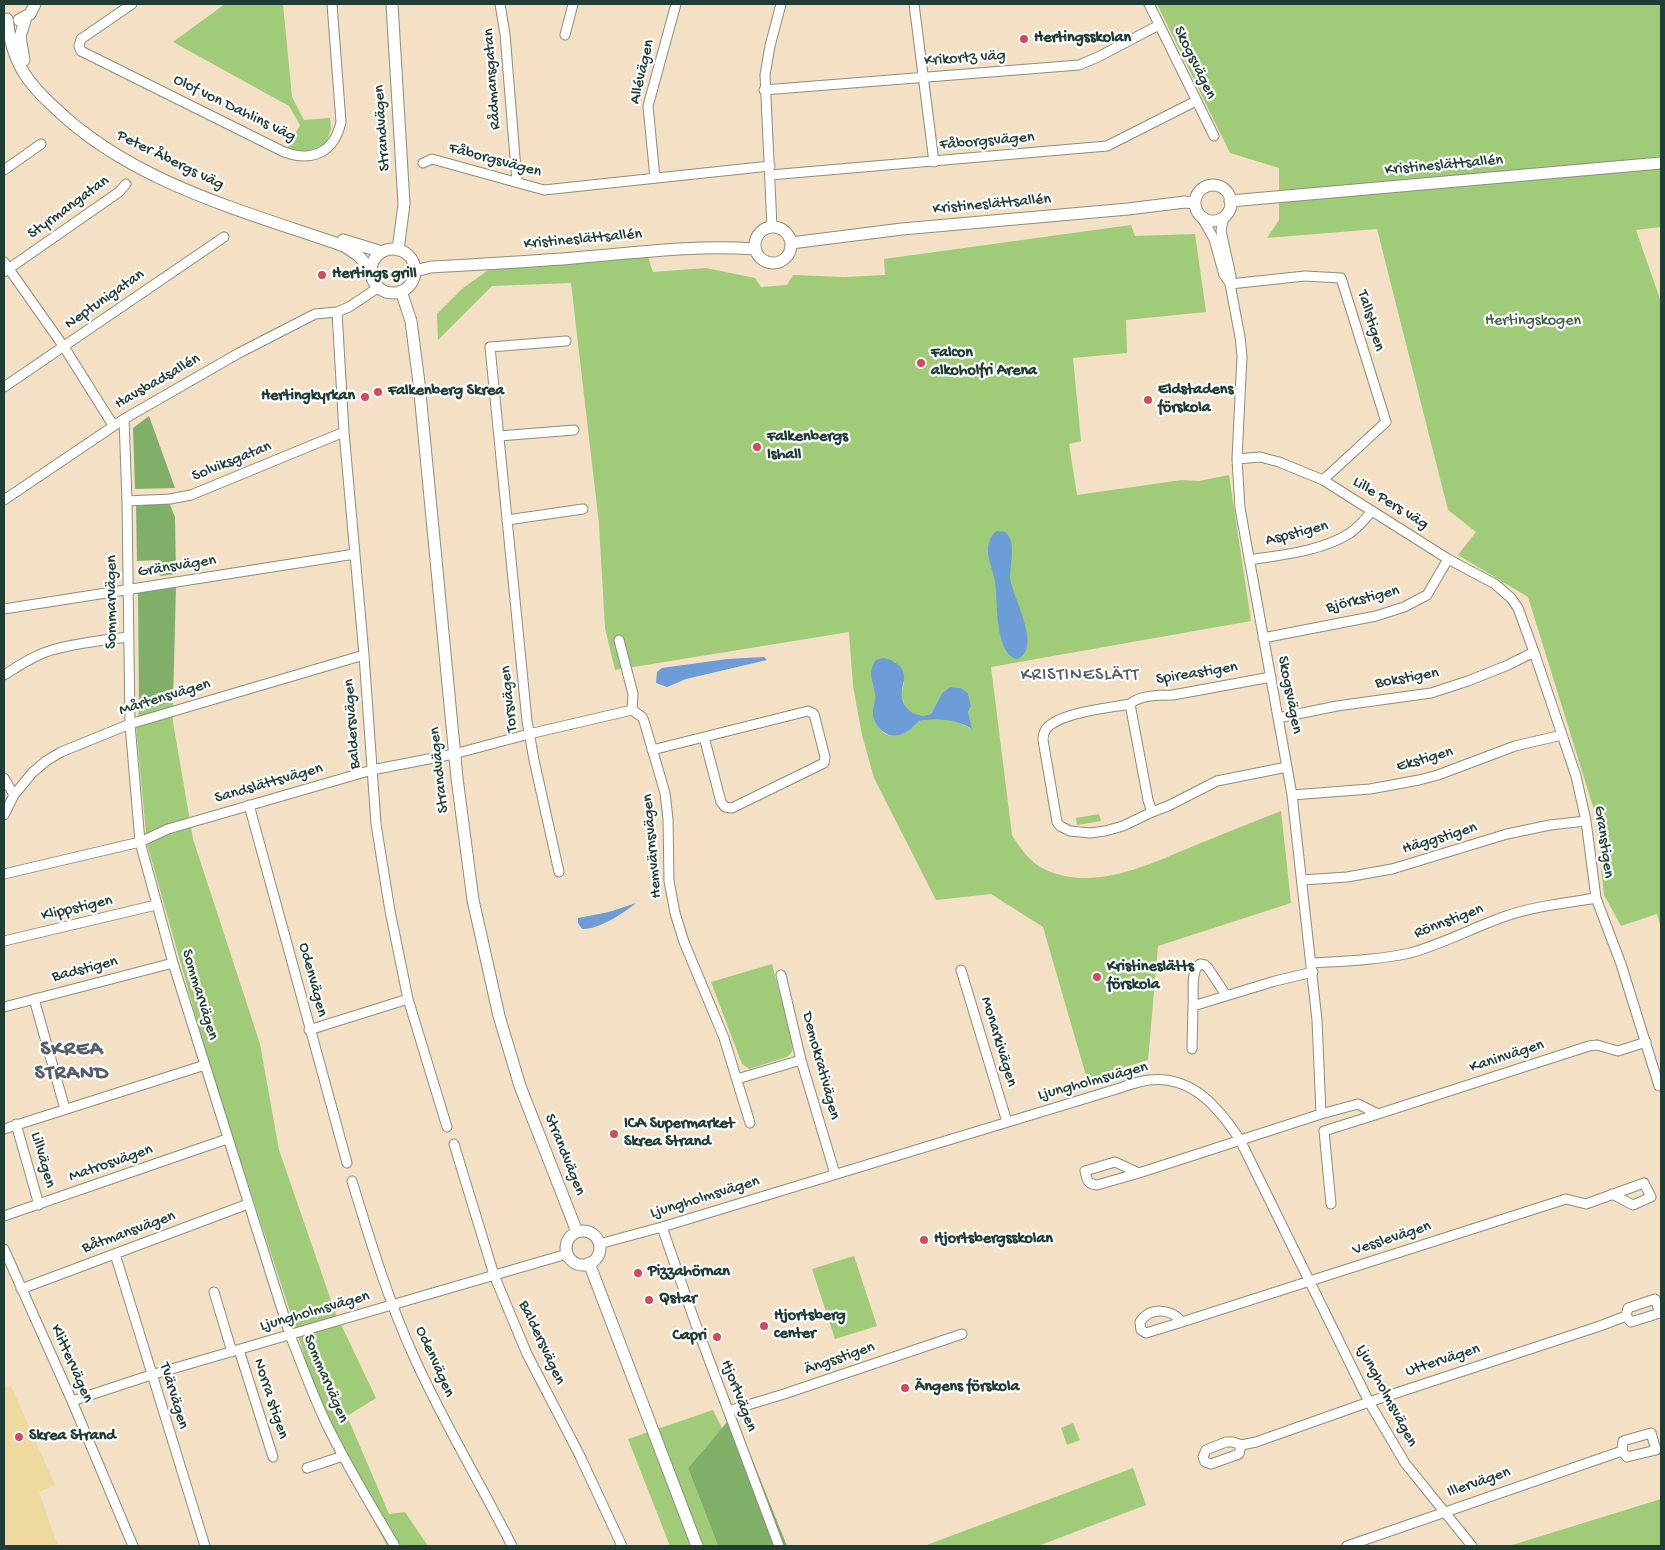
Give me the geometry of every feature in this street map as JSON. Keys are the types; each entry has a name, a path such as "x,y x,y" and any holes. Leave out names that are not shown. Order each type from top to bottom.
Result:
{"street":[{"name":"Peter Åbergs väg","path":"34,4 33,10 26,17 17,21 6,18 14,52 24,74 49,102 90,138 156,176 201,196 344,246 360,257 371,270"},
{"name":"Olof von Dahlins väg","path":"132,4 84,36 79,46 82,51 295,156 314,155 323,151 336,136 340,122 332,4"},
{"name":"Strandvägen","path":"392,4 404,204 398,250"},
{"name":"Rådmansgatan","path":"500,4 505,34 517,182"},
{"path":"565,35 572,4"},
{"name":"Allévägen","path":"655,178 648,106 676,4"},
{"path":"772,227 764,90 770,46 781,4"},
{"path":"914,4 934,162"},
{"name":"Skogsvägen","path":"1148,4 1214,136"},
{"name":"Peter Åbergs väg","path":"26,17 22,28 20,45 28,68 68,113 106,141 171,176 222,198 382,252"},
{"name":"Krikortz väg","path":"764,90 1079,65 1098,58 1159,25"},
{"name":"Fåborgsvägen","path":"423,163 432,159 544,190 655,178 934,162 1107,146 1196,101"},
{"path":"4,170 42,144"},
{"name":"Kristineslättsallén","path":"1230,201 1661,164"},
{"name":"Styrmangatan","path":"5,268 119,192 126,184"},
{"path":"1212,185 1224,189 1230,201 1229,211 1224,216 1212,220 1201,216 1195,203 1200,191 1212,185"},
{"name":"Kristineslättsallén","path":"792,243 902,229 1128,209 1185,202 1195,203"},
{"name":"Skogsvägen","path":"1201,216 1214,239 1224,275 1230,284"},
{"name":"Skogsvägen","path":"1224,216 1221,231 1231,276 1230,284 1242,356 1237,459 1240,508 1292,795 1318,1028 1321,1114"},
{"path":"772,227 785,231 792,243 788,256 783,261 776,263 762,260 755,249 756,240 760,233 772,227"},
{"name":"Neptunigatan","path":"4,387 224,237"},
{"name":"Kristineslättsallén","path":"415,271 431,267 583,257 673,248 718,246 755,249"},
{"path":"390,249 398,250 410,258 415,271 412,282 401,291 391,292 379,287 373,280 371,270 374,261 382,252 390,249"},
{"path":"5,268 64,347 113,425"},
{"name":"Tallstigen","path":"1230,284 1305,276 1341,278 1386,422 1323,480"},
{"path":"337,312 349,307 379,287"},
{"name":"Strandvägen","path":"401,291 411,321 419,383 454,754 473,900 499,1016 532,1122 577,1232"},
{"name":"Havsbadsallén","path":"4,500 113,425 239,353 315,314 337,312"},
{"name":"Baldersvägen","path":"337,312 344,432 364,655 376,824 390,911 408,999 447,1127"},
{"name":"Torsvägen","path":"559,872 529,734 490,348 566,341"},
{"name":"Sommarvägen","path":"124,419 130,724 140,842 156,905 204,1065 290,1335 310,1387 343,1456 394,1546"},
{"path":"499,436 574,430"},
{"name":"Solviksgatan","path":"127,501 170,499 191,495 344,432"},
{"name":"Lille Pers väg","path":"1237,459 1260,457 1279,462 1323,480 1448,559 1495,584 1515,603"},
{"path":"507,520 583,509"},
{"name":"Aspstigen","path":"1249,560 1301,551 1341,538 1359,526 1372,511"},
{"name":"Gränsvägen","path":"4,609 355,554"},
{"name":"Björkstigen","path":"1263,638 1376,616 1404,607 1426,595 1448,559"},
{"name":"Granstigen","path":"1515,603 1534,652 1582,796 1596,898 1621,964 1659,1086"},
{"path":"4,675 51,650 128,636"},
{"path":"619,640 633,694 632,710"},
{"name":"Bokstigen","path":"1278,718 1337,706 1431,693 1468,681 1534,652"},
{"name":"Mårtensvägen","path":"4,815 14,796 32,773 46,761 62,752 130,724 364,655"},
{"name":"Spireastigen","path":"1152,812 1123,826 1096,832 1066,830 1060,826 1056,822 1043,747 1044,732 1049,726 1066,718 1130,704 1134,700 1161,695 1173,695 1271,677"},
{"path":"1130,704 1148,800 1152,812 1217,781 1287,767"},
{"name":"Sandslättsvägen","path":"4,874 140,842 168,829 372,770 454,754 632,710"},
{"name":"Hemvärnsvägen","path":"632,710 642,717 644,721 665,793 669,881 675,913 684,942 724,1038 750,1123"},
{"path":"652,750 808,710 814,714 826,757 824,763 732,808 725,807 721,802 704,737"},
{"name":"Ekstigen","path":"1292,795 1370,789 1419,780 1515,746 1562,735"},
{"path":"4,778 14,796"},
{"name":"Odenvägen","path":"249,805 309,1030 347,1163"},
{"name":"Häggstigen","path":"1302,880 1347,877 1392,869 1507,834 1544,826 1586,821"},
{"name":"Rönnstigen","path":"1193,1006 1312,967 1410,953 1515,913 1596,898"},
{"name":"Klippstigen","path":"4,941 156,905"},
{"name":"Badstigen","path":"4,1007 173,963"},
{"path":"1192,1049 1194,973 1196,967 1200,964 1205,965 1226,995"},
{"name":"Monarkivägen","path":"961,970 1007,1122"},
{"name":"Demokrativägen","path":"781,975 801,1060 835,1174"},
{"path":"34,999 65,1109"},
{"path":"309,1030 408,999"},
{"name":"Kaninvägen","path":"1331,1204 1324,1131 1589,1046 1597,1045 1618,1051 1646,1042"},
{"path":"736,1079 801,1060"},
{"path":"4,1129 204,1065"},
{"name":"Ljungholmsvägen","path":"599,1244 662,1227 1149,1080 1164,1080 1186,1086 1207,1098 1226,1118 1240,1140 1369,1402 1405,1463 1472,1546"},
{"path":"1139,1173 1116,1162 1084,1171 1087,1181 1091,1185 1096,1185 1139,1173 1321,1114 1358,1104 1378,1114"},
{"name":"Lillvägen","path":"16,1124 39,1204"},
{"name":"Matrosvägen","path":"4,1216 227,1138"},
{"name":"Baldersvägen","path":"454,1144 494,1275 527,1354 580,1456 622,1546"},
{"name":"Odenvägen","path":"352,1181 377,1261 413,1356 445,1423 492,1506 512,1546"},
{"name":"Vesslevägen","path":"1182,1322 1566,1199 1586,1204 1612,1194"},
{"name":"Båtmansvägen","path":"21,1289 248,1204"},
{"name":"Hjortvägen","path":"662,1227 779,1546"},
{"path":"586,1231 591,1233 598,1239 599,1244 598,1253 589,1263 576,1263 567,1254 567,1241 577,1232 586,1231"},
{"name":"Klittervägen","path":"4,1249 72,1401 133,1546"},
{"name":"Tvärvägen","path":"115,1254 205,1546"},
{"name":"Ljungholmsvägen","path":"72,1401 151,1375 567,1254"},
{"path":"589,1263 697,1546"},
{"name":"Norra stigen","path":"214,1292 273,1457"},
{"name":"Uttervägen","path":"1241,1445 1256,1442 1626,1316"},
{"name":"Ängsstigen","path":"728,1411 962,1334"},
{"name":"Illervägen","path":"1347,1546 1622,1451"},
{"path":"307,1468 343,1456"}],"green space":[{"path":"225,4 283,4 292,97 304,120 330,118 331,129 326,143 307,151 287,149 300,125 289,106 173,42"},
{"name":"Hertingskogen","path":"1157,4 1661,4 1661,227 1636,230 1661,302 1661,928 1657,914 1621,926 1604,895 1595,813 1528,597 1458,555 1476,532 1448,510 1377,229 1267,238 1279,220 1279,168 1230,153"},
{"path":"1131,225 1135,236 1195,234 1206,312 1126,320 1127,353 1073,358 1081,441 1069,444 1077,495 1182,480 1199,481 1229,475 1251,621 991,667 1012,835 1031,860 1046,870 1065,876 1103,877 1122,873 1160,860 1281,811 1291,903 1158,946 1148,1060 1087,1079 1043,927 991,894 936,900 874,778 862,735 853,686 849,632 615,670 605,628 599,524 571,283 492,286 438,340 437,314 463,288 494,266 648,257 653,272 706,268 755,278 761,287 787,285 793,275 845,277 885,275 884,259","holes":["894,661 903,672 904,683 901,695 908,710 919,716 931,714 942,693 950,687 961,688 968,693 971,706 968,712 971,729 953,721 933,719 919,721 903,734 897,736 886,734 880,729 873,715 876,697"]},
{"path":"149,416 175,488 135,489 133,428"},
{"path":"169,502 175,517 176,574 160,576 159,560 137,561 136,505"},
{"path":"176,585 173,702 139,711 138,591"},
{"path":"173,702 173,722 193,839 260,1044 279,1150 335,1312 376,1398 347,1416 389,1514 405,1512 428,1546 387,1546 323,1427 301,1345 210,1067 147,844 136,727 139,711"},
{"path":"1099,814 1101,821 1077,825 1076,818"},
{"path":"772,964 793,1045 792,1052 787,1057 749,1069 742,1064 711,982"},
{"path":"854,1256 877,1326 835,1339 812,1269"},
{"path":"713,1410 722,1428 688,1468 718,1546 670,1546 628,1439"},
{"path":"734,1414 787,1546 718,1546 688,1468"},
{"path":"1073,1423 1080,1440 1067,1445 1061,1428"},
{"path":"1133,1468 1146,1505 1038,1546 924,1546"},
{"path":"1661,1499 1661,1546 1509,1546"}],"sand":[{"name":"Skrea Strand","path":"11,1386 55,1485 39,1492 58,1546 4,1546 4,1388"}],"water":[{"path":"997,531 1005,532 1011,541 1010,577 1027,633 1027,644 1024,653 1017,659 1010,655 1004,647 998,625 995,581 988,552 991,538"},
{"path":"764,657 767,660 686,679 667,687 656,683 657,672 662,668 727,659"},
{"path":"884,658 902,668 904,677 902,699 908,709 915,714 931,714 942,693 950,687 961,688 968,693 971,706 968,712 972,729 953,721 933,720 919,721 906,732 896,736 885,733 880,729 873,716 875,696 871,672 876,660"},
{"path":"636,903 618,916 596,927 582,929 578,923 578,918 609,912"}],"place":[{"name":"Hertingsskolan","path":"1024,39"},
{"name":"Hertings grill","path":"322,275"},
{"name":"Falcon alkoholfri Arena","path":"921,363"},
{"name":"Falkenberg Skrea","path":"378,392"},
{"name":"Hertingkyrkan","path":"365,397"},
{"name":"Eldstadens förskola","path":"1148,400"},
{"name":"Falkenbergs Ishall","path":"757,447"},
{"name":"Kristineslätts förskola","path":"1097,977"},
{"name":"ICA Supermarket Skrea Strand","path":"614,1134"},
{"name":"Hjortsbergsskolan","path":"924,1240"},
{"name":"Pizzahörnan","path":"638,1273"},
{"name":"Qstar","path":"649,1300"},
{"name":"Hjortsberg center","path":"764,1326"},
{"name":"Capri","path":"717,1337"},
{"name":"Ängens förskola","path":"905,1388"},
{"name":"Skrea Strand","path":"19,1437"}],"district":[{"name":"KRISTINESLÄTT","path":"1080,676"},
{"name":"SKREA STRAND","path":"72,1063"}]}
